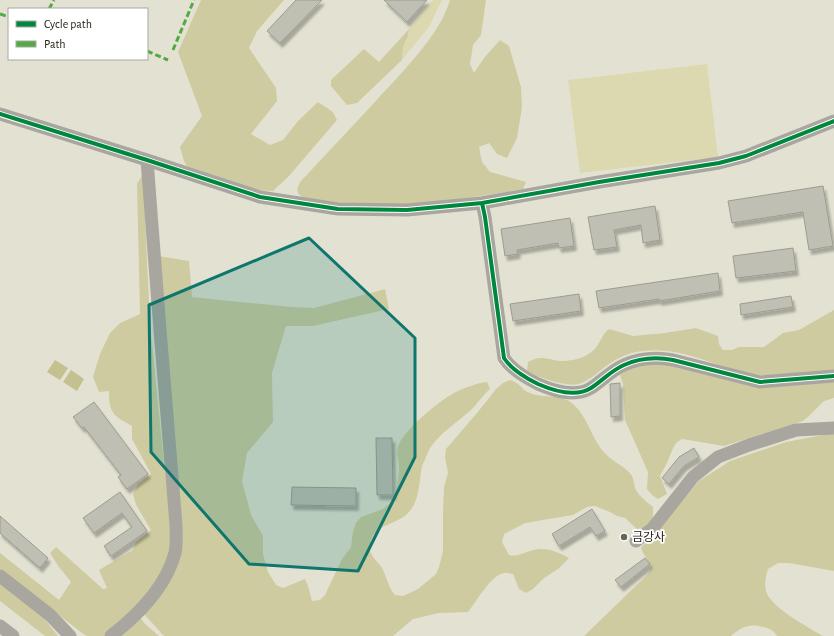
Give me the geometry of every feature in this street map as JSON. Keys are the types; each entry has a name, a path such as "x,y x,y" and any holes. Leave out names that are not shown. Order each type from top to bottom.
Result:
{"street":[{"path":"0,114 260,197 338,209 407,210 482,203 599,182 719,163 746,156 834,121"},
{"path":"112,636 144,605 162,584 170,569 175,552 176,541 176,525 147,160"},
{"path":"482,203 504,358 508,365 533,381 558,391 569,393 580,392 590,389 612,372 624,365 644,359 661,358 760,382 834,376"},
{"path":"636,541 652,529 693,477 718,458 749,445 796,430 834,428"},
{"path":"0,576 50,615 70,636"},
{"path":"0,626 13,636"}],"highlighted area":[{"path":"309,238 415,338 415,457 358,571 249,564 151,452 149,305"}],"shaded area":[{"path":"201,0 284,0 257,31 249,48 276,88 277,101 251,134 270,145 283,140 298,121 318,102 333,112 337,120 289,176 273,191 255,190 187,166 184,161 180,147 202,116 178,52"},
{"path":"433,0 442,0 429,27 402,60 403,47 408,36 409,29"},
{"path":"450,0 486,0 481,35 473,45 470,64 474,73 484,58 500,40 509,46 521,87 522,107 517,138 507,158 497,154 489,143 479,147 482,162 490,172 526,182 523,189 491,195 426,203 385,206 328,202 305,198 300,195 298,192 298,187 301,181 418,54 445,14"},
{"path":"409,29 408,36 403,47 402,60 357,103 347,105 331,86 331,80 364,49 379,62"},
{"path":"707,64 718,157 580,173 568,80"},
{"path":"143,174 150,323 172,543 166,568 138,604 104,636 87,636 0,569 0,553 59,600 71,582 50,553 56,547 103,589 107,588 99,570 133,550 136,542 151,530 136,505 133,494 138,484 151,474 132,439 132,426 113,413 110,405 109,391 99,392 93,377 100,354 110,333 120,323 140,314 137,184"},
{"path":"158,256 189,261 192,297 314,308 385,289 389,309 313,326 286,326 272,373 273,422 247,453 242,481 251,515 263,536 263,554 268,572 276,585 283,588 305,579 312,601 320,600 325,595 342,559 351,547 353,531 356,523 361,517 383,509 395,499 399,472 397,450 403,437 425,414 443,400 472,385 487,382 490,389 474,407 449,428 432,445 422,466 417,497 412,508 397,521 384,526 374,534 371,539 371,553 382,568 395,595 403,596 418,589 436,574 443,551 444,487 448,473 445,457 446,449 497,388 510,380 535,395 563,398 578,409 605,454 629,472 633,478 635,488 638,493 653,507 651,523 645,528 637,529 625,518 595,506 587,507 573,515 525,523 504,534 502,542 509,555 517,555 541,549 550,550 569,558 558,569 526,593 519,589 513,574 505,573 499,575 489,584 468,612 439,613 413,619 393,636 164,636 143,613 174,569"},
{"path":"834,310 834,371 790,375 757,375 733,370 695,357 670,351 656,350 631,353 623,356 612,362 588,380 576,385 552,381 527,370 528,362 537,358 565,361 584,357 596,348 609,329 633,336 696,328 718,336 719,344 723,350 732,350 739,347 764,347 783,333 799,330"},
{"path":"55,360 68,368 60,380 47,372"},
{"path":"661,362 744,382 834,380 834,398 824,401 803,421 724,446 682,439 674,447 660,476 667,494 658,499 647,489 648,472 625,420 623,384 620,375 627,368"},
{"path":"71,370 84,379 77,391 63,382"},
{"path":"834,433 834,571 789,563 778,563 768,569 765,583 766,591 774,604 799,622 823,636 777,636 769,629 762,626 752,625 740,629 731,636 584,636 647,575 651,569 641,548 699,481 730,461 786,442"},
{"path":"0,584 44,618 58,636 45,636 0,601"},
{"path":"139,616 145,624 159,636 118,636"}],"building":[{"path":"296,0 322,0 280,43 267,31"},
{"path":"384,0 427,0 407,22"},
{"path":"823,186 833,246 809,250 803,212 732,223 728,201"},
{"path":"655,206 660,240 643,243 641,225 614,230 617,247 594,250 588,217"},
{"path":"570,218 574,246 559,248 558,243 517,250 518,254 505,256 501,229"},
{"path":"793,248 796,271 736,278 733,256"},
{"path":"718,273 720,291 659,301 659,299 599,308 596,291"},
{"path":"579,294 581,311 513,321 510,304"},
{"path":"791,296 793,307 741,315 740,304"},
{"path":"620,383 620,416 611,417 610,384"},
{"path":"94,402 148,474 127,489 118,477 121,475 84,427 82,428 73,417"},
{"path":"376,438 392,438 393,495 377,495"},
{"path":"694,448 699,457 684,466 669,484 662,478 679,457"},
{"path":"292,487 356,488 356,506 291,505"},
{"path":"120,492 147,531 111,556 104,546 132,527 122,513 94,533 83,518"},
{"path":"592,509 605,531 596,536 590,527 559,546 552,534"},
{"path":"0,516 48,558 40,568 0,533"},
{"path":"645,558 650,564 621,587 615,580"}],"marked path":[{"path":"50,8 54,0"},
{"path":"173,50 194,0"},
{"path":"0,14 8,17"},
{"path":"148,51 168,60"}],"cycle path":[{"path":"0,114 260,197 338,209 407,210 482,203 599,182 719,163 746,156 834,121"},
{"path":"482,203 504,358 524,376 538,384 558,391 578,393 591,388 611,372 624,365 636,361 655,358 673,360 760,382 834,376"}],"place":[{"name":"금강사","path":"624,537"}]}
